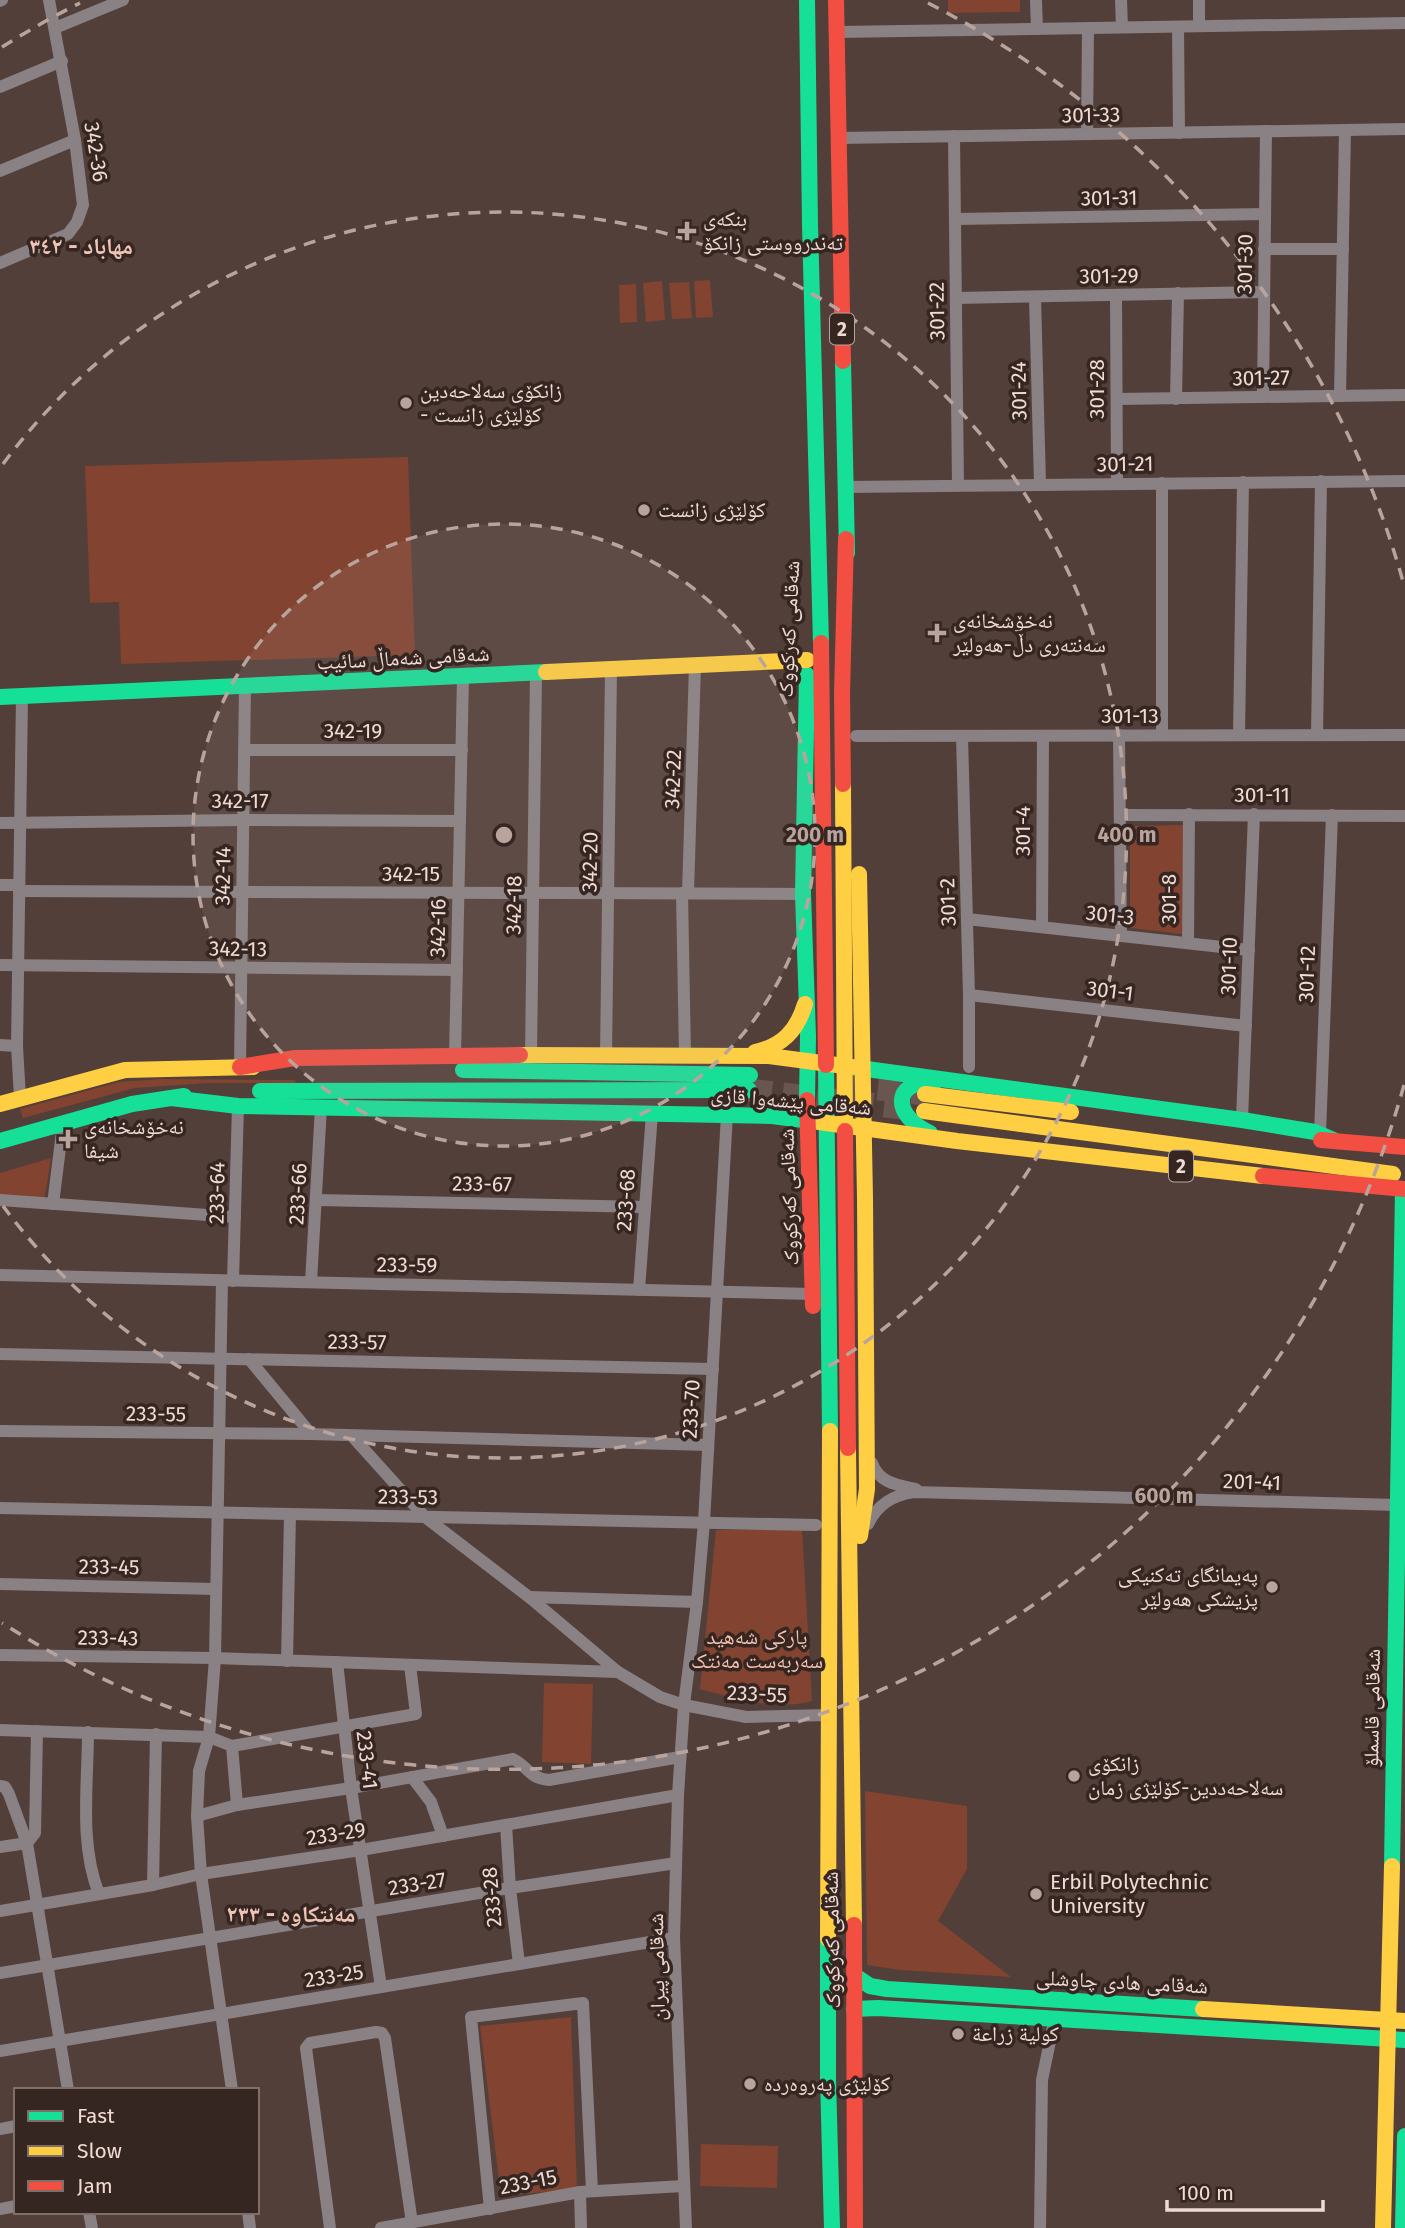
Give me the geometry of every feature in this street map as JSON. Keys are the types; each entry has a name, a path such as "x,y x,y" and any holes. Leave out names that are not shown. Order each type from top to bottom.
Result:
{"main road":[{"name":"شەقامی کەرکووک","path":"807,0 822,692 830,1416 828,2079 832,2228"},
{"name":"شەقامی کەرکووک","path":"836,0 846,539 842,693 849,1653 855,1976 855,2228"},
{"path":"810,171 814,181 823,186 833,183 839,171"},
{"path":"810,225 815,212 824,209 837,214 840,223"},
{"name":"شەقامی کەرکووک","path":"811,1117 812,1066 806,998 803,894 808,583 818,529"},
{"name":"شەقامی کەرکووک","path":"846,539 856,736 862,1025 860,1071"},
{"name":"شەقامی شەماڵ سائیب","path":"0,697 807,660"},
{"path":"806,973 806,985 815,1001 834,1010 845,1007 856,996 861,983 861,969"},
{"path":"732,1055 764,1050 781,1043 796,1026 806,998"},
{"path":"862,1025 874,1048 885,1060 895,1066 933,1077"},
{"path":"658,1114 751,1107 759,1103 762,1084 759,1064 750,1059 713,1055"},
{"name":"شەقامی پێشەوا قازی","path":"240,1067 295,1058 769,1056 812,1066 860,1071 933,1077 968,1075 1320,1134 1335,1141"},
{"name":"2","path":"812,1066 836,1094"},
{"name":"شەقامی پێشەوا قازی","path":"0,1104 125,1070 240,1067 749,1083 209,1092 132,1104 0,1141"},
{"path":"807,1146 811,1117 860,1071"},
{"path":"858,1122 860,1071"},
{"path":"957,1141 913,1126 905,1118 902,1102 908,1089 920,1081 968,1075"},
{"path":"836,1094 858,1122"},
{"name":"شەقامی پێشەوا قازی","path":"170,1098 238,1106 772,1116"},
{"name":"شەقامی پێشەوا قازی","path":"1404,1184 925,1102 1405,1147"},
{"path":"772,1116 792,1114 811,1117"},
{"path":"772,1116 791,1122 800,1129 807,1146"},
{"name":"شەقامی پێشەوا قازی","path":"811,1117 858,1122 884,1144 957,1141"},
{"name":"شەقامی کەرکووک","path":"849,1653 858,1551 867,1489 865,1198 858,1122"},
{"name":"2","path":"957,1141 1324,1183 1404,1184"},
{"path":"865,1198 872,1161 884,1144"},
{"name":"شەقامی کەرکووک","path":"807,1146 813,1294 816,1525 821,1594 831,1654"},
{"path":"810,1207 813,1194 824,1184 833,1181 848,1184 860,1198 864,1231"},
{"name":"شەقامی قاسملۆ","path":"1383,2228 1388,2038 1397,2020 1397,1505 1404,1184"},
{"name":"شەقامی هادی چاوشلی","path":"855,1976 879,1988 1397,2020"},
{"path":"878,2008 875,1998 879,1988"},
{"path":"1092,2002 1096,2013 1093,2021"},
{"path":"1118,2003 1115,2012 1119,2022"},
{"name":"شەقامی هادی چاوشلی","path":"854,2009 1055,2017 1405,2040"},
{"path":"1404,2228 1405,2136"}],"street":[{"name":"342-36","path":"0,263 68,234 81,213 83,196 75,139 49,0"},
{"path":"55,28 123,0"},
{"path":"1036,0 1037,29"},
{"path":"1121,0 1122,27"},
{"path":"1199,0 1199,26"},
{"path":"837,32 1405,23"},
{"path":"1178,27 1179,133"},
{"path":"1087,28 1087,134"},
{"path":"0,87 62,61"},
{"path":"1340,396 1345,130"},
{"name":"301-33","path":"838,138 1405,130"},
{"name":"301-30","path":"1263,397 1266,131"},
{"name":"301-22","path":"954,136 958,485"},
{"path":"0,171 75,139"},
{"name":"301-31","path":"955,219 1265,214"},
{"path":"1264,249 1343,249"},
{"name":"301-29","path":"956,298 1264,292"},
{"path":"1176,398 1178,293"},
{"name":"301-28","path":"1116,295 1117,484"},
{"name":"301-24","path":"1035,297 1040,484"},
{"name":"301-27","path":"1117,400 1405,395"},
{"path":"1317,735 1321,481"},
{"name":"301-21","path":"845,486 1405,481"},
{"path":"1238,735 1243,482"},
{"path":"1162,483 1162,735"},
{"name":"342-22","path":"685,1055 685,893 695,665"},
{"name":"342-20","path":"606,1056 611,669"},
{"name":"342-18","path":"531,1055 536,673"},
{"name":"342-16","path":"455,1056 463,676"},
{"name":"342-14","path":"240,1067 245,686"},
{"path":"20,1098 17,1046 22,696"},
{"name":"301-13","path":"856,736 1405,735"},
{"name":"301-2","path":"962,736 969,995 968,1075"},
{"name":"301-4","path":"1042,927 1043,736"},
{"path":"1119,736 1121,936"},
{"name":"342-19","path":"244,750 462,750"},
{"name":"301-8","path":"1188,942 1189,814"},
{"name":"301-10","path":"1242,1120 1254,814"},
{"name":"301-12","path":"1320,1134 1332,815"},
{"name":"301-11","path":"1120,816 1405,816"},
{"name":"342-17","path":"0,823 460,821"},
{"name":"342-15","path":"0,885 19,888 243,892 803,894"},
{"name":"301-3","path":"967,919 1249,950"},
{"name":"342-13","path":"0,965 457,970"},
{"name":"301-1","path":"969,995 1246,1026"},
{"path":"0,1045 17,1046"},
{"name":"233-64","path":"232,2088 201,1874 197,1816 200,1771 209,1737 215,1658 220,1359 236,1217 238,1106"},
{"name":"233-66","path":"311,1282 321,1107"},
{"name":"233-68","path":"639,1290 645,1207 658,1114"},
{"name":"233-70","path":"684,1705 704,1522 727,1114"},
{"path":"52,1204 63,1124"},
{"path":"0,1200 236,1217"},
{"name":"233-67","path":"317,1200 645,1207"},
{"name":"233-59","path":"0,1275 813,1294"},
{"name":"233-57","path":"0,1354 713,1369"},
{"path":"248,1359 311,1434"},
{"name":"233-55","path":"0,1431 311,1434 708,1445"},
{"name":"233-55","path":"352,1436 425,1517 528,1597 618,1672 660,1697 684,1705 746,1717 829,1715"},
{"name":"201-41","path":"866,1444 873,1468 882,1479 899,1486 937,1492"},
{"name":"201-41","path":"858,1551 869,1522 882,1504 900,1495 937,1492 1397,1505"},
{"name":"233-53","path":"0,1508 816,1525"},
{"path":"287,1661 290,1514"},
{"name":"233-45","path":"0,1584 216,1589"},
{"path":"528,1597 697,1602"},
{"name":"233-43","path":"0,1655 215,1658 618,1672"},
{"name":"233-41","path":"337,1662 351,1788 381,1987"},
{"path":"0,1730 209,1737 232,1746 416,1714 410,1665"},
{"name":"شەقامی پیران","path":"684,1705 678,1795 674,1938 686,2228"},
{"path":"0,1847 27,1843 35,1833 37,1731"},
{"path":"88,1732 87,1848 91,1872 99,1894"},
{"path":"153,1885 156,1734"},
{"path":"232,1746 237,1805"},
{"path":"197,1816 237,1805 513,1759 521,1763 532,1776 549,1780 680,1757"},
{"path":"412,1777 431,1802 443,1836"},
{"path":"2,1787 17,1811 27,1843 68,2088"},
{"name":"233-29","path":"0,1911 153,1885 201,1874 361,1850 678,1795"},
{"name":"233-28","path":"506,1825 519,1964"},
{"name":"233-27","path":"0,1973 510,1888 676,1864"},
{"name":"233-25","path":"0,2051 674,1938"},
{"path":"490,2209 471,2017 583,2003 586,2191 581,2228"},
{"path":"1040,2228 1042,2080 1055,2017"},
{"path":"330,2228 306,2048 310,2043 376,2032 382,2033 385,2038 412,2223"},
{"name":"233-15","path":"381,2228 586,2191 683,2186"}],"green space":[{"path":"948,0 1020,0 1020,12 948,13"},
{"path":"710,280 713,317 696,318 694,281"},
{"path":"662,281 665,320 646,322 643,283"},
{"path":"689,282 692,318 672,319 669,283"},
{"path":"636,284 637,322 620,323 619,285"},
{"path":"408,457 415,655 121,664 119,602 90,603 85,466"},
{"path":"1183,825 1182,934 1130,928 1130,826"},
{"path":"161,1079 295,1080 296,1083 208,1083 135,1088 23,1118 20,1109 119,1082"},
{"path":"51,1158 44,1202 0,1198 0,1173"},
{"name":"پارکی شەهید سەربەست مەنتک","path":"802,1529 812,1701 770,1704 700,1689 716,1530"},
{"path":"544,1683 593,1684 591,1764 542,1762"},
{"path":"865,1791 967,1806 967,1869 938,1921 1011,1977 900,1970 867,1965"},
{"path":"571,2017 577,2189 501,2196 480,2026"},
{"path":"701,2144 778,2146 777,2188 700,2186"}],"tunnel":[{"path":"844,1085 925,1094"},
{"path":"749,1090 920,1110"}],"traffic: fast":[{"path":"807,0 821,643"},
{"path":"843,361 847,553"},
{"path":"0,697 546,672"},
{"path":"807,675 803,894 808,1036 807,1100"},
{"path":"826,1065 830,1431"},
{"path":"852,1067 1242,1120 1315,1132 1336,1141"},
{"path":"463,1070 750,1075"},
{"path":"930,1133 909,1118 902,1101 904,1093 910,1087 936,1081"},
{"path":"260,1091 749,1090"},
{"path":"0,1141 132,1104 184,1096"},
{"path":"171,1098 238,1106 772,1116 819,1122"},
{"path":"1392,1866 1403,1189"},
{"path":"828,1939 832,2228"},
{"path":"855,1976 870,1986 887,1989 1203,2009"},
{"path":"854,2009 878,2008 1405,2040"},
{"path":"1403,2228 1405,2136"}],"traffic: slow":[{"path":"546,672 807,660"},
{"path":"843,784 845,1131"},
{"path":"859,874 867,1489 860,1536"},
{"path":"755,1052 773,1046 787,1036 798,1022 805,1004"},
{"path":"520,1055 769,1056 852,1067"},
{"path":"0,1104 125,1070 253,1067"},
{"path":"925,1094 1071,1112"},
{"path":"924,1111 1393,1174"},
{"path":"819,1122 957,1141 1263,1176"},
{"path":"828,1939 830,1431"},
{"path":"848,1448 854,1925"},
{"path":"1383,2228 1392,1866"},
{"path":"1203,2009 1405,2021"}],"traffic: jam":[{"path":"836,0 843,361"},
{"path":"843,784 842,693 846,539"},
{"path":"821,643 826,1065"},
{"path":"240,1067 295,1058 520,1055"},
{"path":"807,1100 813,1306"},
{"path":"845,1131 848,1448"},
{"path":"1321,1140 1405,1147"},
{"path":"1263,1176 1405,1189"},
{"path":"854,1925 855,2228"}],"place":[{"name":"بنکەی تەندرووستی زانکۆ","path":"687,231"},
{"name":"زانکۆی سەلاحەدین - کۆلێژی زانست","path":"406,403"},
{"name":"کۆلێژی زانست","path":"644,510"},
{"name":"نەخۆشخانەی سەنتەری دڵ-هەولێر","path":"937,633"},
{"name":"نەخۆشخانەی شیفا","path":"68,1139"},
{"name":"پەیمانگای تەکنیکی پزیشکی هەولێر","path":"1272,1587"},
{"name":"زانکۆی سەلاحەددین-کۆلێژی زمان","path":"1074,1776"},
{"name":"Erbil Polytechnic University","path":"1036,1894"},
{"name":"كولية زراعة","path":"958,2034"},
{"name":"کۆلێژی پەروەردە","path":"750,2084"}],"district":[{"name":"مهاباد - ٣٤٢","path":"81,246"},
{"name":"مەنتکاوە - ٢٣٣","path":"291,1914"}]}
